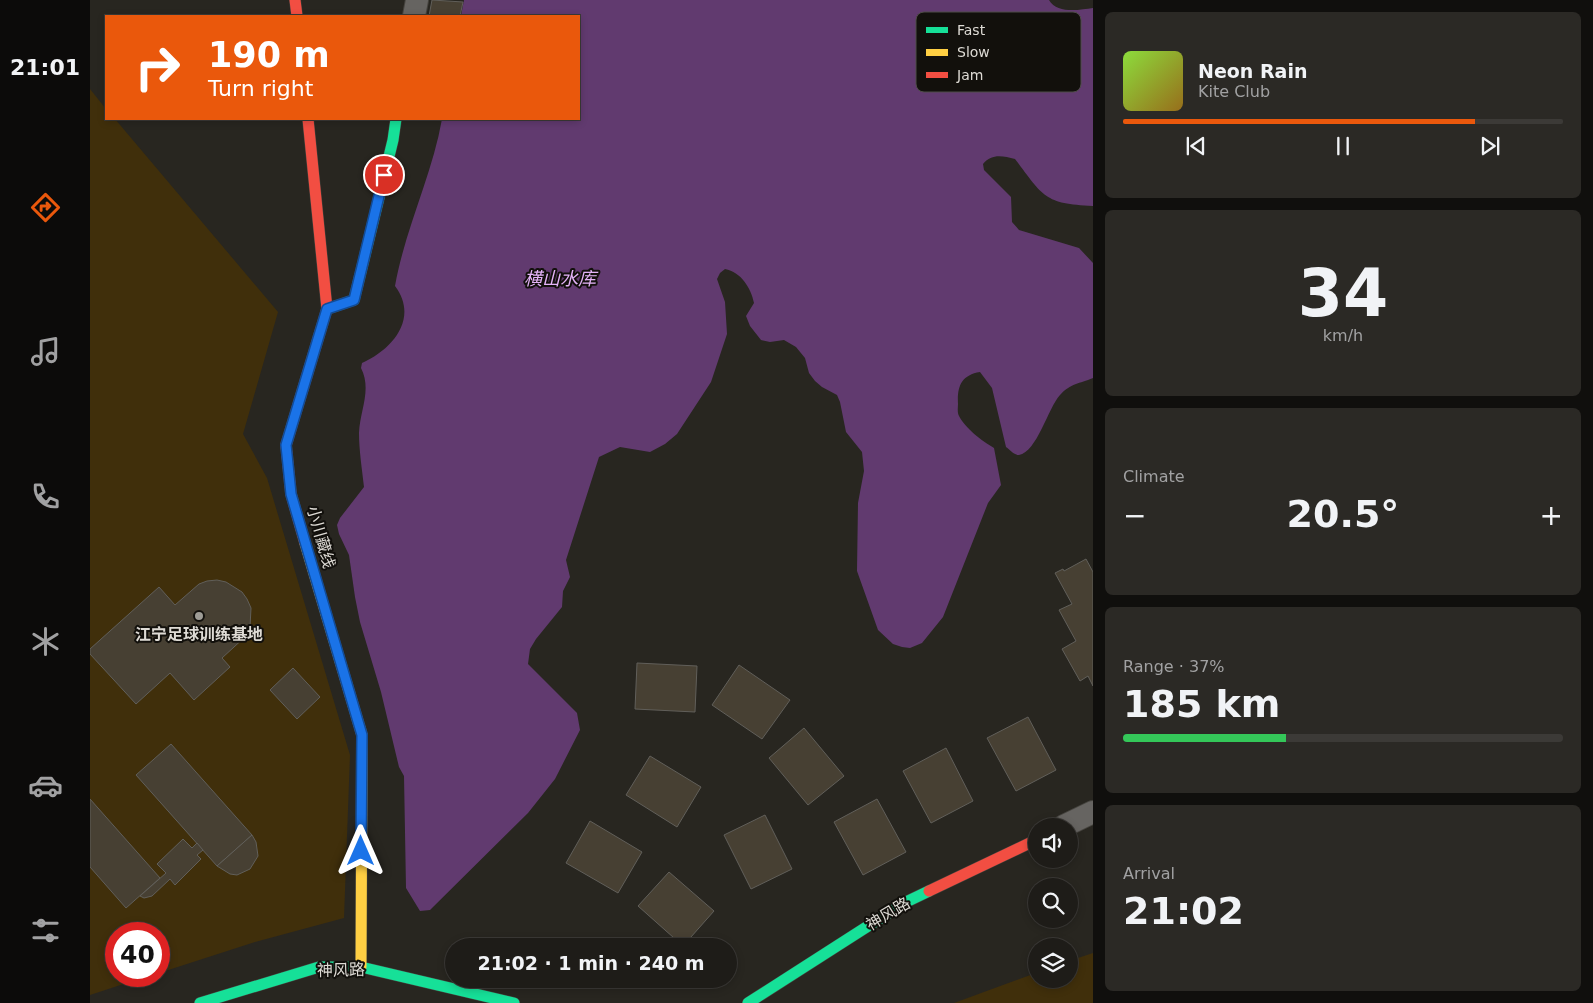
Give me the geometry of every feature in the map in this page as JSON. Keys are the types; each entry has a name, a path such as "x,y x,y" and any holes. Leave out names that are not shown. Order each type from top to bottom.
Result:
{"street":[{"path":"295,0 297,15"},
{"path":"414,15 417,0"},
{"name":"小川藏线","path":"308,120 327,309 286,445 291,494 362,735 360,967"},
{"path":"327,309 354,300 393,140 396,120"},
{"path":"1078,819 1093,812"},
{"name":"神风路","path":"748,1003 904,903 1028,844"},
{"name":"神风路","path":"200,1003 319,967 360,967 514,1003"}],"shaded area":[{"name":"江宁足球训练基地","path":"90,89 105,108 105,120 116,120 278,312 243,434 267,478 350,755 344,918 255,942 170,969 170,922 105,922 105,987 114,987 90,995"},
{"path":"1093,953 1093,1003 954,1003 1028,976 1028,988 1078,988 1078,958"}],"water":[{"name":"横山水库","path":"464,0 1049,0 1057,7 1063,9 1093,8 1093,206 1064,203 1046,196 1032,182 1015,159 1002,156 994,157 983,164 984,170 1011,197 1012,222 1019,230 1079,248 1093,263 1093,378 1072,386 1060,395 1037,438 1025,452 1019,455 1006,447 992,388 980,372 968,376 961,383 958,392 958,414 970,430 994,448 1001,485 988,503 943,617 922,643 910,648 902,647 893,644 878,630 857,571 858,503 864,471 862,452 846,432 837,395 815,381 809,373 805,358 796,347 784,340 770,342 761,340 750,326 746,316 754,303 750,292 736,273 725,269 717,279 725,302 727,334 711,382 677,434 665,444 650,452 620,447 599,457 566,560 570,577 563,591 562,607 530,649 528,664 577,713 580,730 555,779 528,813 430,910 420,911 406,888 404,776 399,767 381,692 360,622 349,555 337,525 340,518 364,487 359,433 365,392 364,376 361,368 362,363 384,350 399,331 403,321 402,298 395,286 399,265 432,161 442,120 580,120 580,15 461,15"}],"building":[{"path":"432,0 463,2 460,15 429,15"},
{"path":"1086,559 1093,572 1093,686 1088,676 1080,681 1062,649 1076,641 1059,610 1072,604 1055,573 1063,569 1064,571"},
{"path":"217,580 226,582 242,592 251,608 250,627 246,636 222,658 230,667 194,700 170,673 136,704 90,654 90,649 159,587 175,605 199,584"},
{"path":"637,663 697,666 695,712 635,709"},
{"path":"739,665 790,700 762,739 712,705"},
{"path":"293,668 320,697 297,719 270,690"},
{"path":"1028,717 1056,770 1016,791 987,738"},
{"path":"804,728 844,776 808,805 769,758"},
{"path":"171,744 252,835 217,866 136,775"},
{"path":"946,748 973,801 931,823 903,771"},
{"path":"650,756 701,787 677,827 626,795"},
{"path":"90,799 160,878 126,908 90,867"},
{"path":"877,799 906,852 863,875 834,822"},
{"path":"765,815 792,869 751,889 724,835"},
{"path":"590,821 642,852 618,893 566,863"},
{"path":"252,835 256,842 258,856 250,869 237,875 230,874 217,866"},
{"path":"183,839 192,848 197,843 203,850 197,855 201,859 175,885 170,879 152,896 144,898 140,896 166,873 157,864"},
{"path":"669,872 714,911 690,938 674,938 638,906"}],"traffic: fast":[{"path":"327,309 354,300 393,140 396,120"},
{"path":"748,1003 904,903 929,891"},
{"path":"200,1003 319,967 361,967 514,1003"}],"traffic: slow":[{"path":"305,543 362,735 361,967"}],"traffic: jam":[{"path":"295,0 297,15"},
{"path":"305,543 291,494 286,445 327,309 308,120"},
{"path":"929,891 1028,844"}],"place":[{"name":"江宁足球训练基地","path":"199,616"}],"route":[{"path":"361,851 362,735 291,494 286,445 327,309 354,300 384,175"}]}
